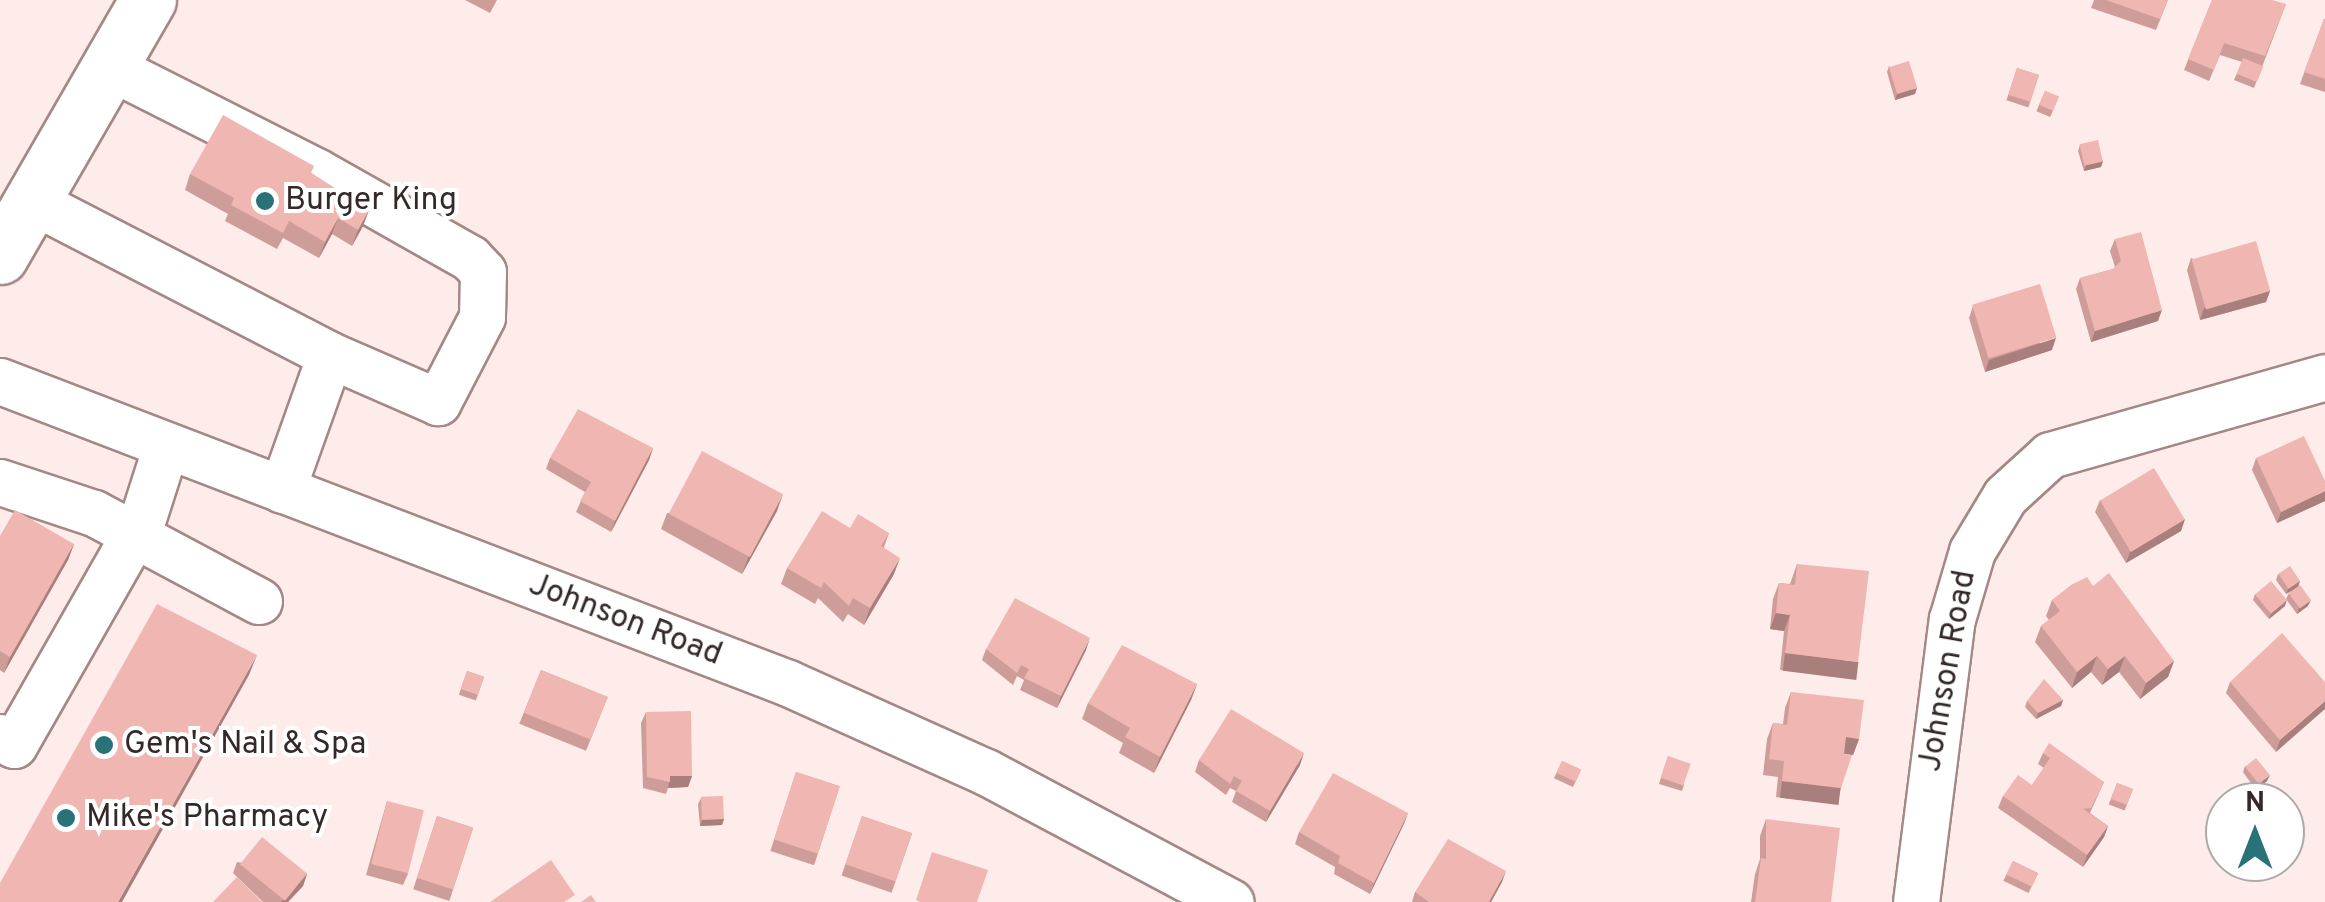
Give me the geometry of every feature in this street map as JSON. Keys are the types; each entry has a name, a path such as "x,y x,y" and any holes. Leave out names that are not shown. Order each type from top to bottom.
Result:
{"main road":[{"path":"0,256 148,0"}],"street":[{"path":"32,201 330,355 438,402 482,317 484,272 470,258 110,67"},
{"path":"282,490 330,355"},
{"name":"Johnson Road","path":"1916,902 1952,619 1972,550 2005,496 2050,456 2325,377"},
{"name":"Johnson Road","path":"0,381 788,683 986,772 1231,902"},
{"path":"5,751 134,532 166,446"},
{"path":"0,482 134,532 259,601"}],"building":[{"path":"2106,0 2168,0 2160,19"},
{"path":"2212,0 2272,0 2286,4 2265,56 2224,43 2214,70 2188,59"},
{"path":"2325,19 2325,79 2304,72"},
{"path":"2243,58 2263,66 2257,82 2237,74"},
{"path":"1909,61 1917,88 1897,94 1889,67"},
{"path":"2017,68 2039,75 2030,102 2008,95"},
{"path":"2045,91 2059,97 2053,111 2039,105"},
{"name":"Burger King","path":"223,115 314,166 311,173 369,210 358,230 338,218 325,242 289,221 283,233 231,205 234,198 190,174"},
{"path":"2098,140 2103,161 2084,166 2079,144"},
{"path":"2141,232 2162,310 2095,331 2080,278 2113,269 2121,261 2115,239"},
{"path":"2256,241 2270,291 2206,309 2192,259"},
{"path":"2040,284 2056,338 1988,358 1972,305"},
{"path":"578,409 653,448 615,521 580,501 591,482 550,458"},
{"path":"2304,436 2325,481 2325,491 2281,512 2256,458"},
{"path":"702,451 783,494 750,557 669,514"},
{"path":"2154,468 2185,519 2131,552 2100,500"},
{"path":"15,510 74,544 10,657 0,651 0,536"},
{"path":"822,511 850,528 858,514 889,533 881,546 900,558 870,608 853,598 849,606 824,582 821,588 787,568"},
{"path":"1797,564 1869,571 1858,662 1785,653 1790,615 1776,613 1779,583 1795,585"},
{"path":"2290,566 2300,581 2288,589 2278,574"},
{"path":"2109,573 2174,661 2146,683 2125,656 2108,669 2097,656 2077,672 2041,626 2060,611 2052,600 2071,585 2087,577 2093,586"},
{"path":"2271,581 2287,600 2271,614 2255,594"},
{"path":"2300,585 2311,600 2300,609 2289,593"},
{"path":"1015,598 1090,638 1061,696 1024,678 1029,669 1021,665 1017,673 986,649"},
{"path":"157,604 257,655 118,902 0,902 0,883"},
{"path":"2282,633 2325,682 2325,701 2280,740 2230,682"},
{"path":"1122,645 1197,684 1160,757 1125,737 1130,728 1088,703"},
{"path":"541,670 608,697 591,740 524,713"},
{"path":"467,671 484,677 478,695 461,689"},
{"path":"2044,679 2063,700 2038,713 2027,701"},
{"path":"1791,692 1864,700 1859,739 1846,737 1844,754 1852,755 1841,788 1782,781 1784,761 1769,759 1773,723 1787,725"},
{"path":"1231,709 1304,753 1270,811 1236,791 1242,781 1234,776 1230,784 1199,760"},
{"path":"691,711 692,776 670,776 670,782 647,777 646,712"},
{"path":"2049,743 2104,782 2091,808 2083,809 2108,826 2087,855 2003,796 2018,775 2032,785 2050,758 2043,753"},
{"path":"1668,756 1691,764 1683,786 1661,778"},
{"path":"2256,758 2270,775 2257,782 2245,767"},
{"path":"1562,761 1581,770 1576,782 1557,773"},
{"path":"796,772 840,786 818,854 774,840"},
{"path":"1333,773 1408,813 1374,883 1338,863 1340,856 1299,832"},
{"path":"2117,783 2133,789 2127,805 2111,799"},
{"path":"723,796 724,819 702,820 701,797"},
{"path":"387,801 424,810 408,873 371,864"},
{"path":"437,816 473,828 453,890 417,878"},
{"path":"862,816 912,833 896,881 845,864"},
{"path":"1766,819 1840,828 1831,902 1755,902 1761,858 1766,859"},
{"path":"262,837 307,874 285,901 240,864"},
{"path":"1448,839 1506,871 1489,902 1429,902 1415,892"},
{"path":"932,852 988,870 977,902 916,900"},
{"path":"551,860 575,895 564,902 490,902"},
{"path":"2013,861 2038,873 2032,887 2006,874"},
{"path":"237,877 262,902 213,902"}],"place":[{"name":"Burger King","path":"265,201"},
{"name":"Gem's Nail & Spa","path":"104,745"},
{"name":"Mike's Pharmacy","path":"66,818"}]}
